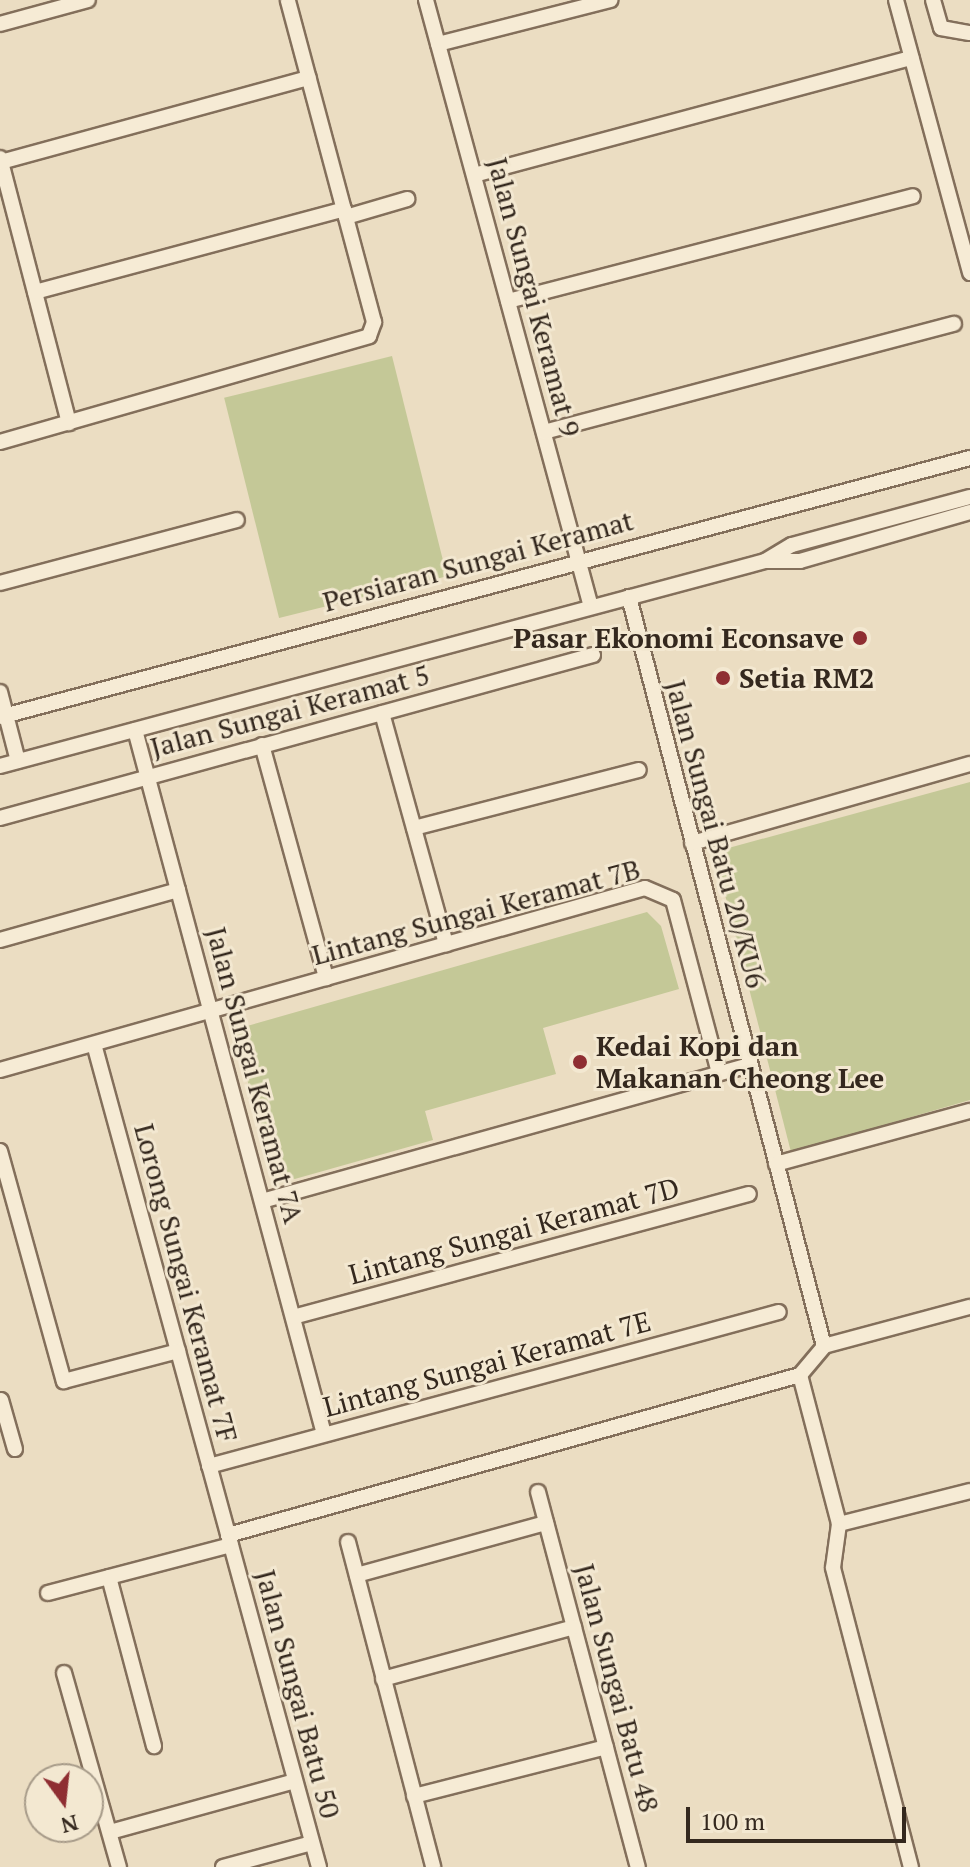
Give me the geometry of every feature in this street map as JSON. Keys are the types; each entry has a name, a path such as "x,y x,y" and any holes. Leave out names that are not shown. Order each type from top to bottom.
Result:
{"street":[{"path":"0,24 88,0"},
{"path":"0,442 369,336 374,322 288,0"},
{"name":"Jalan Sungai Keramat 9","path":"426,0 591,607"},
{"path":"438,44 610,0"},
{"path":"896,0 970,273"},
{"path":"933,0 941,28 970,33"},
{"path":"474,175 912,58"},
{"path":"69,423 0,160 309,78"},
{"path":"508,301 913,196"},
{"path":"35,292 407,199"},
{"path":"544,432 954,324"},
{"name":"Persiaran Sungai Keramat","path":"3,716 578,560 970,458"},
{"path":"765,561 792,545 970,497"},
{"path":"0,766 765,561 800,561 970,512"},
{"path":"0,583 237,520"},
{"name":"Jalan Sungai Batu 20/KU6","path":"629,597 824,1346"},
{"name":"Jalan Sungai Keramat 5","path":"0,818 593,655"},
{"path":"0,692 3,716 18,761"},
{"path":"382,713 446,944"},
{"name":"Jalan Sungai Keramat 7A","path":"135,730 324,1434"},
{"path":"262,745 326,978"},
{"path":"692,843 970,764"},
{"path":"414,828 639,770"},
{"name":"Lintang Sungai Keramat 7B","path":"0,1070 645,888 663,891 673,900 719,1073"},
{"path":"0,940 178,890"},
{"name":"Lorong Sungai Keramat 7F","path":"94,1044 229,1540"},
{"path":"262,1201 749,1065"},
{"path":"776,1164 970,1111"},
{"path":"0,1151 64,1381 178,1351"},
{"name":"Lintang Sungai Keramat 7D","path":"293,1317 749,1194"},
{"path":"48,1593 800,1375 824,1346 970,1307"},
{"name":"Lintang Sungai Keramat 7E","path":"209,1466 779,1312"},
{"path":"800,1375 839,1524 833,1568 911,1867"},
{"path":"1,1400 15,1449"},
{"path":"839,1524 970,1491"},
{"name":"Jalan Sungai Batu 48","path":"538,1492 638,1867"},
{"path":"357,1575 546,1523"},
{"name":"Jalan Sungai Batu 50","path":"229,1540 319,1867"},
{"path":"348,1542 433,1867"},
{"path":"109,1577 154,1746"},
{"path":"383,1679 574,1627"},
{"path":"64,1673 119,1867"},
{"path":"414,1796 606,1747"},
{"path":"110,1832 295,1781"},
{"path":"223,1867 312,1843"}],"green space":[{"path":"392,356 447,576 279,618 224,398"},
{"path":"970,782 970,1100 791,1152 714,852"},
{"path":"647,912 661,926 679,989 543,1028 556,1074 425,1111 433,1140 277,1184 233,1030"}],"place":[{"name":"Pasar Ekonomi Econsave","path":"860,638"},
{"name":"Setia RM2","path":"723,678"},
{"name":"Kedai Kopi dan Makanan Cheong Lee","path":"580,1062"}]}
